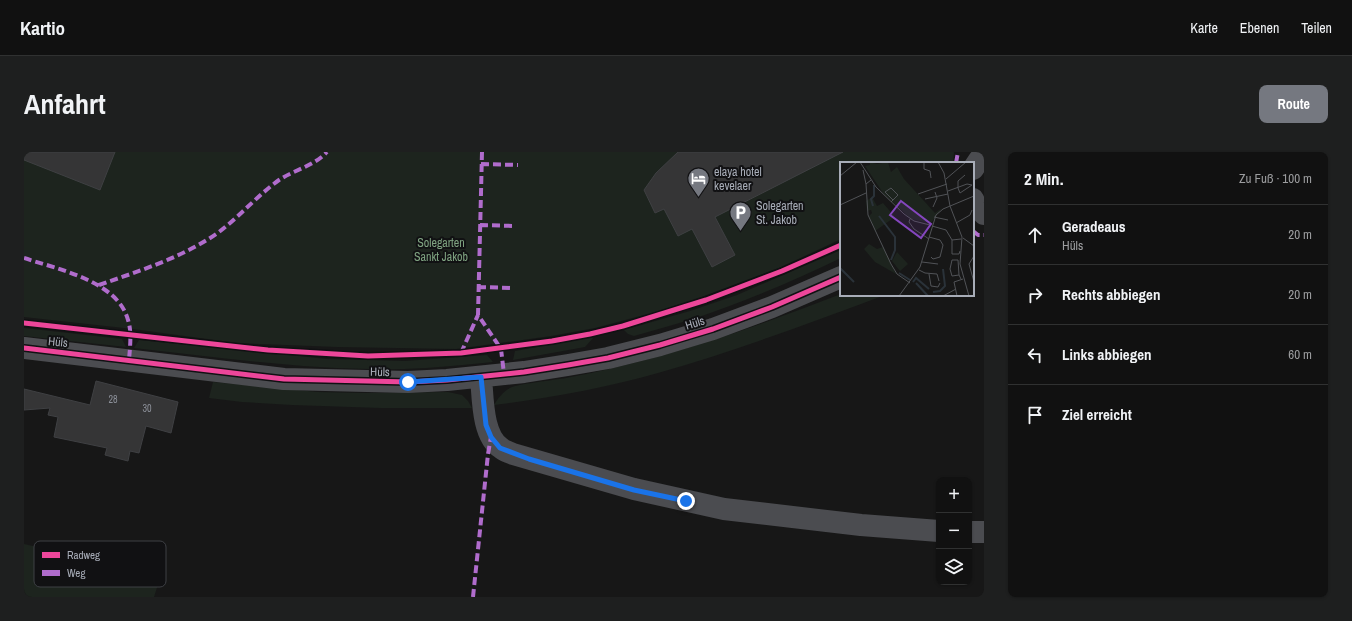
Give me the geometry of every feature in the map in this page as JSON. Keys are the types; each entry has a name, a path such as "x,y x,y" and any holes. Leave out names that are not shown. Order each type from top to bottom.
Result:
{"street":[{"path":"974,168 984,156"},
{"name":"Hüls","path":"24,348 284,379 408,382 481,377 524,372 608,358 660,345 772,307 840,277"},
{"path":"481,377 486,425 491,437 500,448 518,456 634,490 724,509 861,525 936,531"},
{"path":"972,532 984,532"}],"green space":[{"name":"Solegarten Sankt Jakob","path":"24,152 954,152 953,162 840,162 840,239 779,268 704,296 655,312 595,328 551,336 456,349 337,347 237,343 133,329 24,317"},
{"path":"840,250 840,258 787,283 731,306 634,336 628,334 624,330 690,311 737,295"},
{"path":"840,294 840,296 882,296 744,346 658,373 577,392 494,405 503,393 510,388 601,371 671,353 773,319"},
{"path":"24,328 122,339 126,347 24,336"},
{"path":"594,337 585,347 513,360 515,351"},
{"path":"139,340 327,359 405,361 487,355 493,362 404,369 303,366 235,360 134,348"},
{"path":"213,382 318,392 448,392 462,395 472,408 381,408 242,402 209,398"},
{"path":"24,544 34,546 34,587 157,587 154,597 24,597"}],"building":[{"path":"24,152 115,152 100,190 24,160"},
{"name":"elaya hotel kevelaer","path":"678,152 843,152 715,217 735,255 712,267 692,229 678,236 664,209 655,213 644,190 656,173"},
{"path":"96,381 178,402 171,433 146,426 139,453 130,451 128,461 105,455 107,448 54,437 58,417 48,415 50,408 24,410 24,389 90,405"}],"marked path":[{"path":"99,285 161,263 205,241 227,226 279,180 316,161 327,152"},
{"path":"482,152 478,315 501,349 504,374"},
{"path":"956,162 958,152"},
{"path":"481,164 518,165"},
{"path":"480,225 516,226"},
{"path":"974,232 978,235 984,235"},
{"path":"24,258 85,278 112,295 122,307 128,320 130,329 129,360"},
{"path":"478,287 514,288"},
{"path":"461,353 478,315"},
{"path":"473,597 491,437"}],"cycle path":[{"path":"24,323 268,350 368,356 461,353 552,341 623,326 706,300 782,271 840,245"},
{"path":"24,348 284,379 408,382 447,380 524,372 568,365 608,358 660,345 713,329 772,307 840,277"}],"place":[{"name":"elaya hotel kevelaer","path":"699,198"},
{"name":"Solegarten St. Jakob","path":"740,232"}],"route":[{"path":"408,382 481,377 486,425 491,437 500,448 513,454 634,490 686,501"}]}
